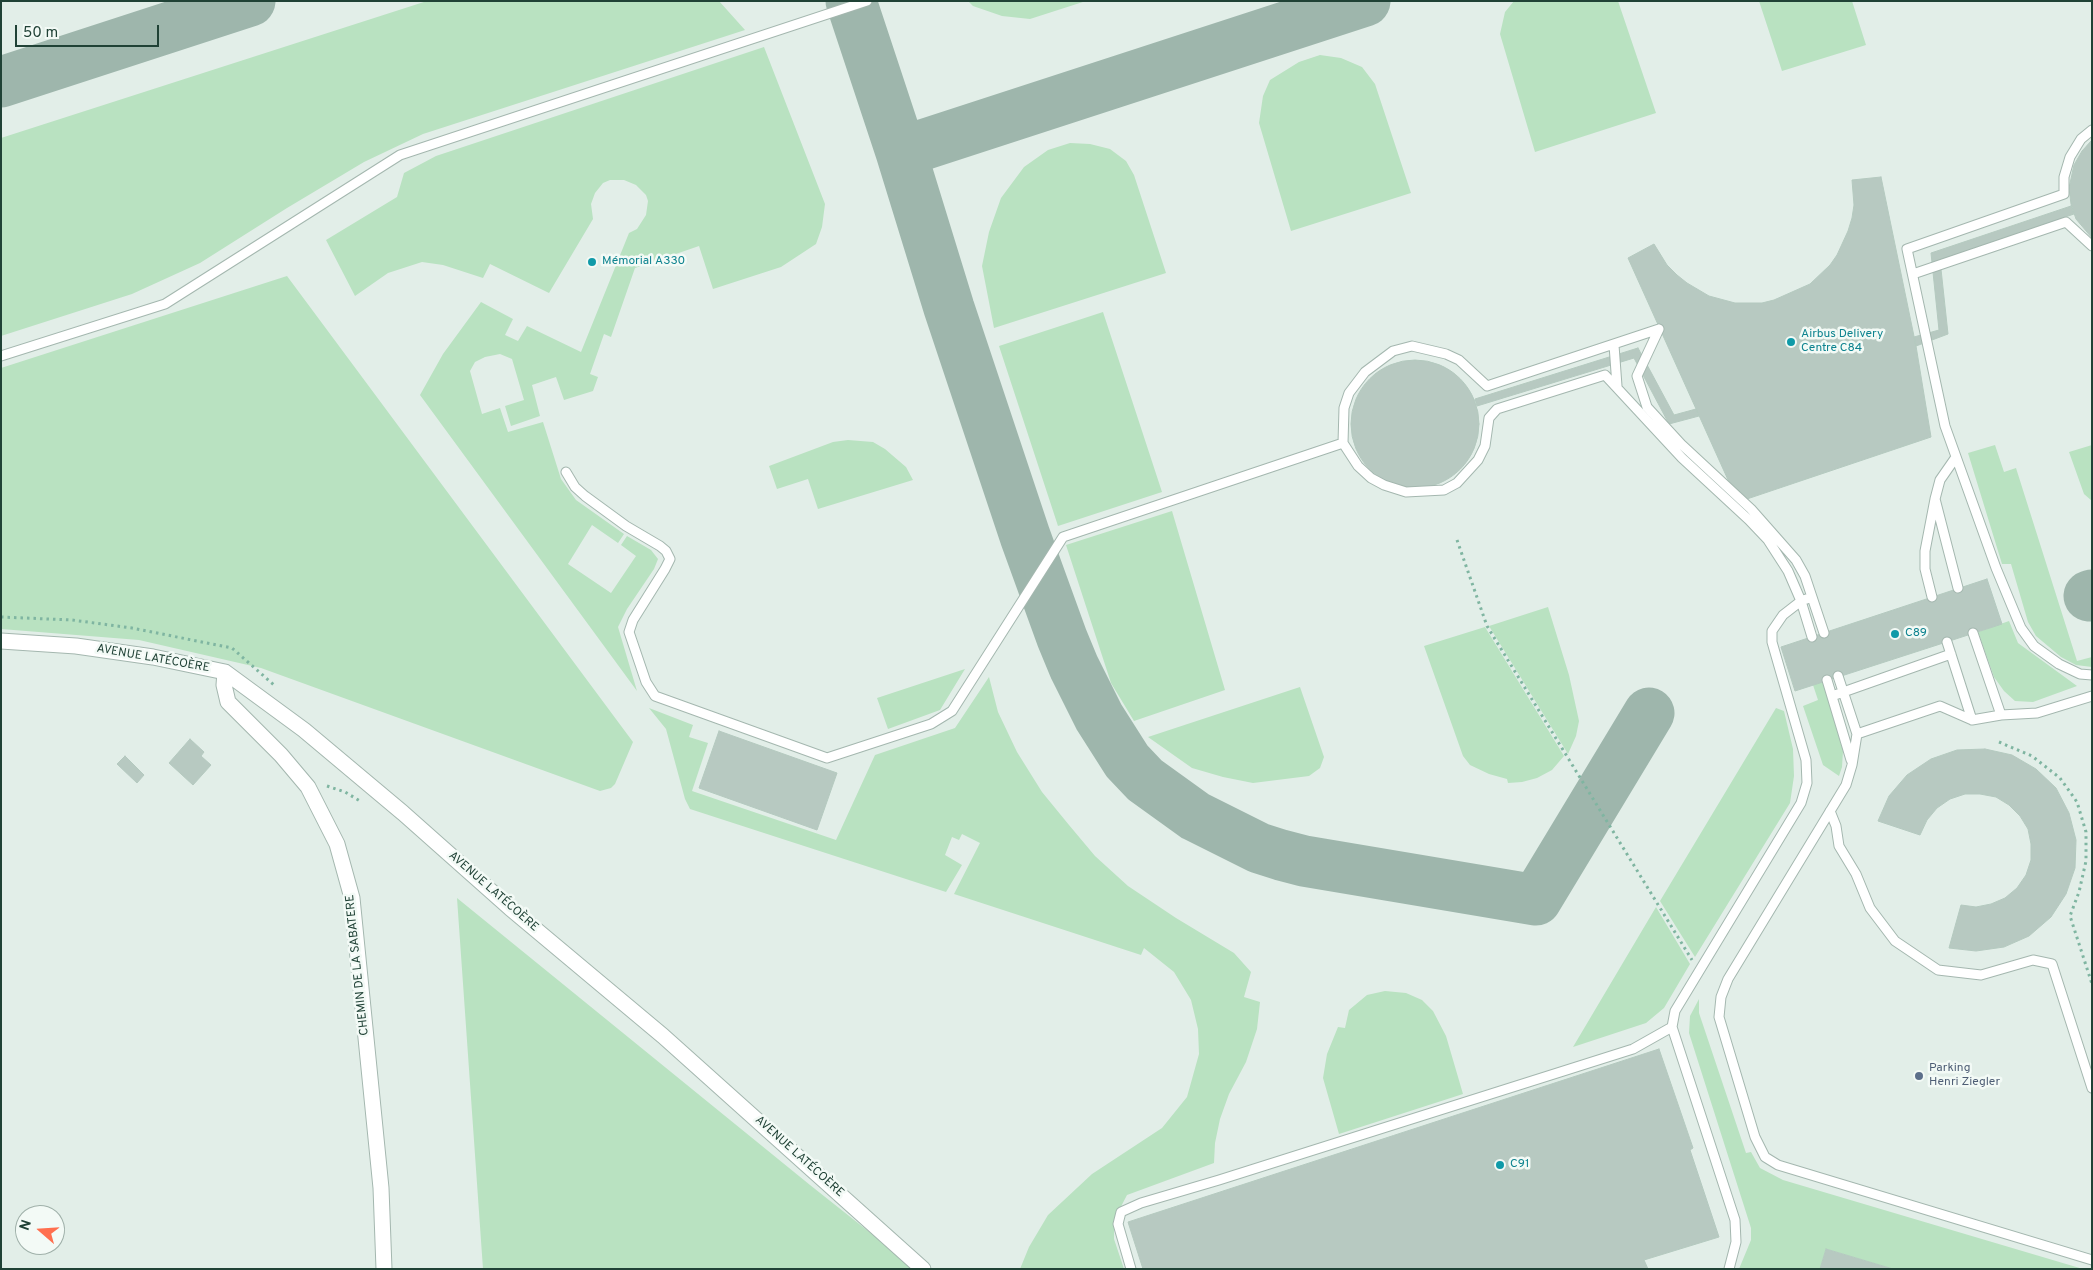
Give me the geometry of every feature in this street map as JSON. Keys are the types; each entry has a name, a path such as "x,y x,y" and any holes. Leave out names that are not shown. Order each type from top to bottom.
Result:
{"street":[{"name":"AVENUE LATÉCOÈRE","path":"1,642 76,646 153,657 225,672 304,730 403,813 510,908 662,1036 924,1269"},
{"name":"CHEMIN DE LA SABATERE","path":"225,672 224,686 228,702 281,755 308,787 337,844 352,898 381,1188 384,1269"}],"lane":[{"path":"1,356 165,304 400,155 867,1"},
{"path":"2092,130 2081,139 2070,157 2064,177 2064,194 1908,249 1945,426 1996,568 2021,628 2034,646 2059,664 2080,674 2092,675"},
{"path":"1913,274 2066,222 2092,246"},
{"path":"1812,637 1801,601 1788,571 1768,540 1750,520 1682,458 1617,386 1604,375 1497,409 1489,418 1485,446 1478,460 1457,483 1444,490 1406,492 1384,485 1371,478 1358,466 1343,443 1344,408 1349,393 1365,372 1393,351 1412,346 1446,354 1460,360 1487,386 1659,329 1637,376 1647,407 1681,444 1772,530 1796,560 1805,576 1824,633"},
{"path":"1614,345 1617,386"},
{"path":"566,472 575,487 585,496 626,526 660,546 670,558 633,620 629,632 646,682 655,696 827,758 930,724 952,710 1063,538 1343,443"},
{"path":"1932,597 1925,569 1925,551 1940,480 1956,457"},
{"path":"1935,499 1958,588"},
{"path":"1729,1269 1736,1242 1735,1220 1672,1027 1675,1011 1801,803 1806,783 1806,760 1772,642 1772,631 1783,615 1801,601 1812,597"},
{"path":"1974,633 2001,715"},
{"path":"1947,642 1972,720"},
{"path":"1832,696 1951,654"},
{"path":"1838,676 1857,734 1852,765 1846,785 1728,978 1721,997 1719,1017 1755,1137 1765,1156 1778,1165 2092,1260"},
{"path":"1827,680 1852,765"},
{"path":"1857,734 1940,706 1972,720 2001,715 2037,713 2092,696"},
{"path":"1830,811 1836,826 1839,846 1856,874 1870,908 1895,941 1938,970 1981,975 2033,960 2052,964 2092,1088"},
{"path":"1131,1269 1118,1224 1121,1212 1141,1203 1634,1049 1672,1027"}],"path":[{"path":"1457,540 1487,626 1699,971"},
{"path":"1,618 72,620 132,628 232,648"},
{"path":"1999,742 2032,756 2060,778 2077,802 2086,832 2086,861 2079,892 2070,916 2092,984"}],"green space":[{"path":"427,1 719,1 745,30 423,134 364,162 200,263 132,294 1,336 1,138"},
{"path":"968,1 1086,1 1030,19 1002,16 973,6"},
{"path":"1514,1 1618,1 1656,113 1535,152 1500,34 1505,12"},
{"path":"1759,1 1852,1 1866,45 1782,71"},
{"path":"764,47 825,204 822,227 816,244 781,267 713,289 699,246 635,268 611,337 604,334 590,374 598,377 593,391 564,400 556,377 532,385 540,416 511,426 505,406 524,400 512,359 500,354 485,357 475,362 470,371 482,414 500,408 508,432 543,422 561,479 576,500 624,534 618,543 592,525 568,564 611,593 636,556 621,545 627,536 651,550 658,559 654,569 627,609 618,627 637,691 420,395 443,354 481,302 513,319 505,335 518,341 527,326 581,352 629,233 637,229 646,215 648,201 646,195 636,185 624,180 610,180 603,183 595,193 591,204 593,219 549,293 490,264 483,278 443,265 422,262 388,273 355,296 326,240 397,197 404,173 436,156"},
{"path":"1320,55 1341,58 1362,67 1375,84 1411,193 1291,231 1259,123 1263,96 1270,80 1299,62"},
{"path":"1070,143 1090,144 1110,149 1126,161 1134,175 1166,273 994,328 982,266 989,232 1001,198 1024,167 1048,150"},
{"path":"287,276 633,742 615,784 611,788 600,791 261,668 139,640 1,629 1,368"},
{"path":"1103,312 1162,492 1058,526 999,346"},
{"path":"848,440 873,442 885,449 906,467 913,480 818,509 808,479 777,489 769,466 833,442"},
{"path":"1995,445 2004,472 2016,468 2077,661 2092,657 2092,667 2076,665 2061,657 2036,636 2028,622 2011,564 2002,564 1968,453"},
{"path":"2092,445 2092,501 2084,494 2069,452"},
{"path":"1172,511 1225,690 1134,721 1111,683 1066,545"},
{"path":"1548,607 1569,675 1579,721 1576,736 1568,754 1489,626"},
{"path":"2009,621 2018,643 2077,686 2033,702 2015,701 2004,691 1994,677 1978,632"},
{"path":"1485,627 1564,756 1552,770 1537,778 1508,783 1507,779 1489,774 1470,765 1463,756 1424,646"},
{"path":"965,669 940,710 888,729 877,698"},
{"path":"989,677 998,712 1017,752 1042,792 1069,825 1095,856 1128,886 1234,953 1251,972 1244,997 1260,1002 1257,1029 1246,1062 1229,1094 1220,1119 1215,1143 1214,1163 1127,1195 1114,1220 1114,1239 1124,1269 1020,1269 1029,1247 1048,1215 1092,1174 1162,1128 1187,1097 1199,1054 1198,1029 1191,1000 1174,972 1144,948 1141,955 954,894 980,843 962,834 959,840 952,837 945,855 962,865 946,892 690,809 685,799 666,729 649,708 693,725 689,737 708,743 692,791 836,840 875,755 955,728"},
{"path":"1823,681 1843,751 1842,767 1839,776 1823,765 1803,706 1818,700 1813,685"},
{"path":"1300,687 1324,757 1320,768 1309,776 1253,783 1223,777 1192,768 1148,737"},
{"path":"1776,708 1784,711 1793,749 1794,776 1790,803 1695,957 1660,901"},
{"path":"457,898 810,1185 916,1269 483,1269"},
{"path":"1656,907 1690,964 1664,1008 1646,1023 1573,1047"},
{"path":"1385,991 1406,993 1422,1000 1433,1011 1446,1036 1463,1094 1339,1134 1323,1078 1327,1054 1338,1027 1345,1028 1349,1010 1367,995"},
{"path":"1699,999 1699,1013 1746,1153 1751,1152 1760,1168 1783,1180 2083,1269 1893,1269 1826,1249 1820,1269 1739,1269 1751,1240 1751,1228 1689,1033 1690,1016"}],"building":[{"path":"2092,140 2092,238 2076,219 2071,204 2069,188 2074,165 2082,151"},
{"name":"Airbus Delivery Centre C84","path":"1881,177 1916,346 1931,437 1738,502 1628,258 1654,244 1667,265 1677,275 1709,296 1735,303 1762,303 1774,300 1810,284 1830,265 1837,255 1852,218 1854,205 1852,180"},
{"path":"2071,206 2074,214 1940,260 1948,334 1916,346 1914,337 1939,330 1931,253"},
{"path":"1638,348 1674,415 1696,409 1699,416 1669,424 1634,358 1477,406 1475,399"},
{"path":"1415,360 1428,361 1440,365 1460,379 1474,399 1478,411 1478,437 1474,449 1460,469 1440,483 1428,487 1415,488 1402,487 1390,483 1370,469 1356,449 1352,437 1351,424 1352,411 1356,399 1370,379 1390,365 1402,361"},
{"name":"C89","path":"1987,579 2002,624 1795,691 1781,647"},
{"path":"719,731 837,773 817,830 699,788"},
{"path":"190,739 204,752 201,756 211,765 193,785 169,763"},
{"path":"1985,749 2012,755 2036,769 2056,788 2069,813 2076,840 2075,868 2066,894 2051,917 2029,936 2004,947 1976,951 1949,948 1961,905 1976,907 1991,904 2005,898 2017,888 2026,875 2031,860 2031,844 2028,829 2020,816 2009,805 1996,797 1980,794 1965,794 1950,799 1937,808 1927,820 1920,835 1878,821 1889,796 1907,775 1931,759 1957,750"},
{"path":"125,756 144,775 137,783 117,764"},
{"name":"C91","path":"1659,1049 1693,1148 1690,1150 1719,1237 1644,1260 1648,1269 1143,1269 1128,1222"},
{"path":"1826,1249 1893,1269 1820,1269"}],"taxiway":[{"path":"1,82 250,1"},
{"path":"851,1 901,152 949,308 1025,536 1062,638 1099,717 1127,761 1145,780 1195,816 1259,848 1281,855 1304,861 1536,900 1649,713"},
{"path":"901,152 1365,1"}],"place":[{"name":"Mémorial A330","path":"592,262"},
{"name":"Airbus Delivery Centre C84","path":"1791,342"},
{"name":"C89","path":"1895,634"},
{"name":"Parking Henri Ziegler","path":"1919,1076"},
{"name":"C91","path":"1500,1165"}]}
